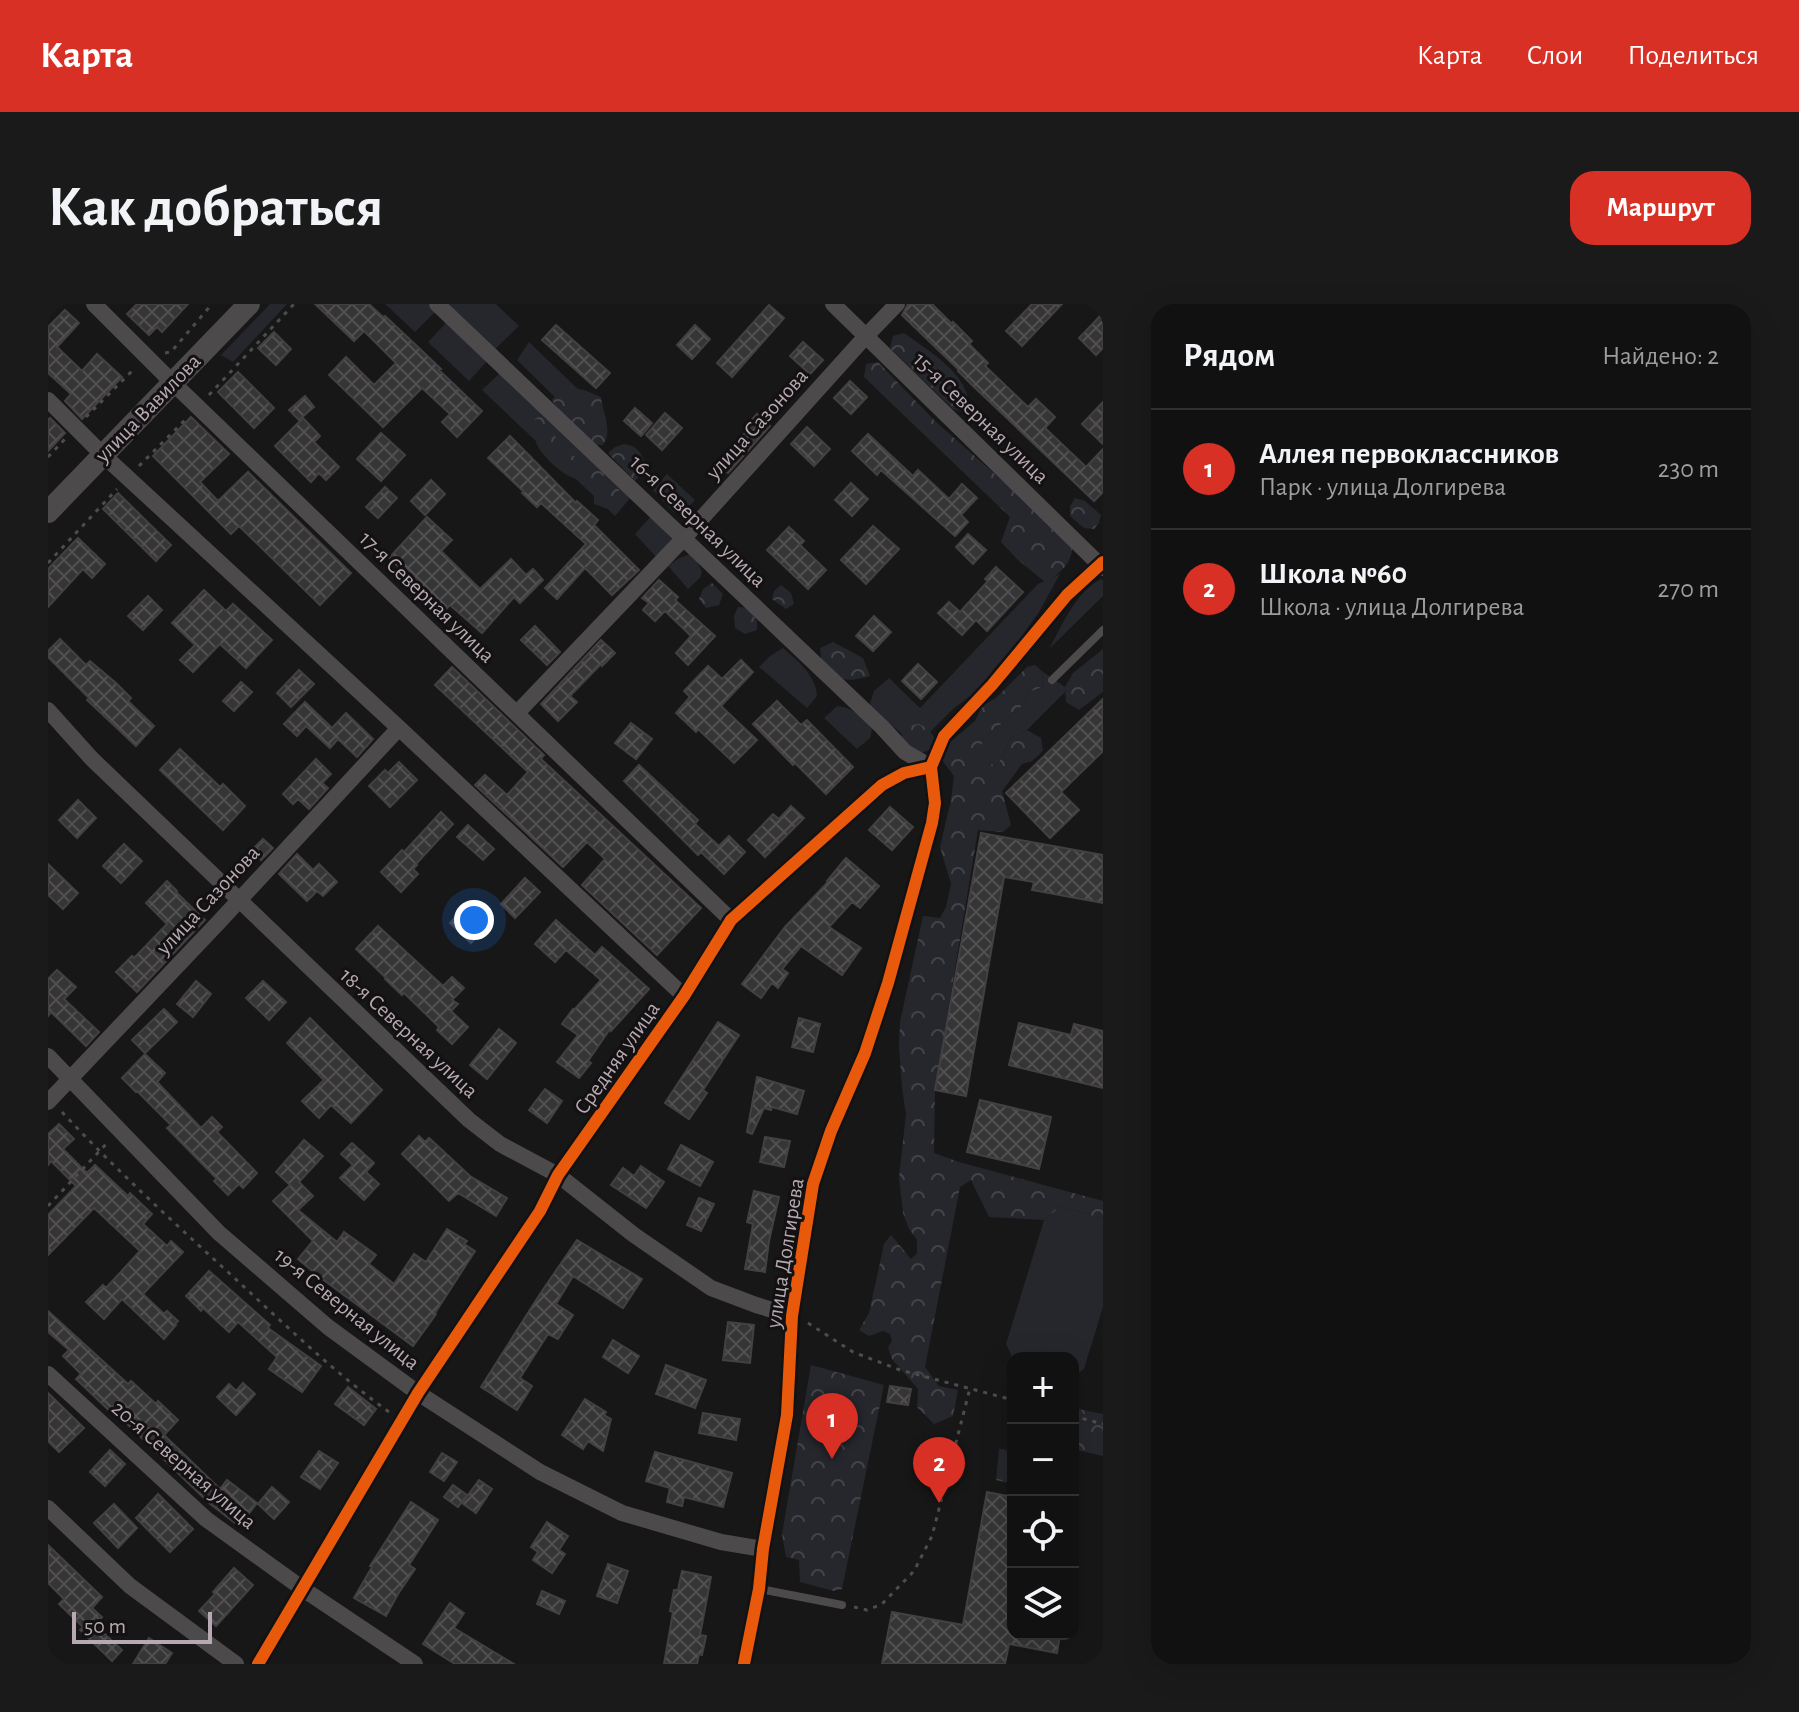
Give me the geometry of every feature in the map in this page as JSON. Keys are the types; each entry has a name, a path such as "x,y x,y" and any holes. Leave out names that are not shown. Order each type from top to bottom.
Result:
{"street":[{"name":"17-я Северная улица","path":"94,304 731,920"},
{"name":"улица Вавилова","path":"48,512 249,304"},
{"name":"16-я Северная улица","path":"437,304 905,752 931,767"},
{"name":"15-я Северная улица","path":"833,304 1102,564"},
{"name":"улица Сазонова","path":"517,713 684,538 897,304"},
{"path":"48,400 102,454 684,996"},
{"path":"931,767 944,736 1013,662 1067,595 1102,564"},
{"name":"18-я Северная улица","path":"48,710 92,759 469,1120 500,1144 558,1175 634,1235 711,1288 792,1316"},
{"name":"улица Сазонова","path":"49,1101 399,728"},
{"name":"Средняя улица","path":"258,1664 418,1393 540,1211 558,1175 684,996 731,920 882,785 904,773 931,767"},
{"name":"улица Долгирева","path":"744,1664 787,1415 792,1316 813,1184 831,1131 865,1053 888,983 932,823 935,803 931,767"},
{"name":"19-я Северная улица","path":"48,1056 219,1233 328,1327 418,1393 540,1472 622,1513 721,1542 763,1549"},
{"name":"20-я Северная улица","path":"48,1374 206,1519 415,1664"},
{"path":"48,1508 130,1586 236,1664"}],"lane":[{"path":"1052,680 1103,630"},
{"path":"759,1589 842,1605"}],"path":[{"path":"48,563 294,304"},
{"path":"48,457 75,428"},
{"path":"49,1101 99,1152 292,1331 371,1399 402,1421"},
{"path":"48,1206 119,1130"},
{"path":"792,1316 853,1352 900,1370 1007,1398"},
{"path":"842,1605 867,1610 882,1604 914,1571 932,1536 970,1388"},
{"path":"1079,1418 1103,1424"}],"green space":[{"path":"270,304 287,304 233,362 221,355"},
{"path":"385,304 428,304 436,311 415,332"},
{"path":"448,304 496,304 519,326 494,350"},
{"path":"446,323 487,361 469,381 428,342"},
{"path":"904,333 935,355 962,383 970,406 964,412 953,409 890,348 893,336"},
{"path":"529,342 583,394 566,408 517,360"},
{"path":"878,362 935,421 1073,543 1071,556 1061,571 1045,582 1001,542 1010,517 864,377 866,364"},
{"path":"501,372 632,496 615,516 482,390"},
{"path":"568,387 601,397 607,428 603,445 596,445 558,410 552,400 560,389"},
{"path":"543,415 548,418 564,449 578,458 596,463 605,474 588,482 578,480 549,461 535,438 535,419"},
{"path":"624,444 638,450 646,464 635,481 608,453"},
{"path":"667,474 695,500 682,514 673,512 653,490"},
{"path":"610,479 619,488 618,502 608,509 594,504 594,491"},
{"path":"1075,498 1085,501 1101,515 1094,529 1084,528 1070,516 1070,506"},
{"path":"651,516 674,541 657,558 635,534"},
{"path":"693,553 702,572 688,589 668,566"},
{"path":"1060,574 1039,612 1003,662 916,746 907,743 901,733 869,707 874,691 889,678 920,708 1038,584"},
{"path":"1101,579 1103,596 1049,649 1077,601"},
{"path":"712,583 723,594 719,605 706,608 699,599 703,589"},
{"path":"781,585 791,593 794,604 786,609 772,599 774,591"},
{"path":"738,607 749,608 757,621 757,630 745,634 735,628 734,616"},
{"path":"833,642 863,658 870,676 844,679 822,665 820,648"},
{"path":"783,648 805,669 816,688 817,696 807,708 759,667"},
{"path":"1103,649 1103,692 1079,710 1066,702 1065,687 1073,673"},
{"path":"1035,665 1043,672 1042,687 1029,692 1020,708 982,740 982,761 997,766 1011,738 1027,730 1041,738 1043,751 1032,761 1022,764 1002,791 1011,825 1003,832 978,830 935,1090 934,1153 1103,1201 1103,1219 1061,1206 1044,1220 989,1217 971,1180 960,1187 925,1367 939,1386 958,1390 953,1416 934,1424 917,1407 918,1389 892,1359 888,1347 892,1341 890,1334 883,1331 869,1336 859,1330 869,1313 884,1244 891,1235 911,1259 917,1253 917,1240 903,1213 899,1177 906,1114 899,1047 900,1022 923,916 940,918 951,884 940,847 954,776 942,760 949,743 975,721 982,706 996,698 1027,667"},
{"path":"1043,672 1065,687 1065,692 1027,730 1011,738 997,766 982,761 982,740 1020,708 1029,692 1042,687"},
{"path":"837,706 856,713 872,729 870,738 857,749 824,718"},
{"path":"919,724 929,729 935,739 934,748 919,754 900,739 907,728"},
{"path":"1061,1206 1103,1219 1103,1307 1084,1369 1079,1373 1079,1352 1010,1352 1006,1344 1044,1220"},
{"path":"811,1365 884,1385 842,1589 834,1591 800,1582 799,1560 786,1557 782,1534"},
{"path":"1079,1409 1103,1414 1103,1456 1079,1450"},
{"path":"999,1449 1007,1450 1007,1483 996,1480"}],"building":[{"path":"137,304 188,304 162,332 157,327 149,335 127,314"},
{"path":"315,304 369,304 419,348 482,411 457,437 442,422 450,414 422,388 383,427 329,375 346,357 374,385 396,363 364,331 354,341"},
{"path":"908,304 932,304 953,322 988,363 985,366 1028,407 1036,399 1055,417 1045,428 1086,467 1103,449 1103,492 1094,501 902,315"},
{"path":"1032,304 1062,304 1022,346 1006,331"},
{"path":"769,305 784,318 732,377 717,363"},
{"path":"65,310 79,323 57,347 82,371 97,354 122,377 82,419 65,401 71,394 48,373 48,327"},
{"path":"1103,313 1103,348 1096,355 1079,338"},
{"path":"556,325 610,373 596,388 542,340"},
{"path":"695,325 710,339 692,359 677,345"},
{"path":"274,332 291,349 276,365 258,348"},
{"path":"803,342 823,360 810,374 790,356"},
{"path":"238,372 274,408 254,428 218,392"},
{"path":"850,381 867,397 851,414 834,398"},
{"path":"305,396 314,407 299,420 289,410"},
{"path":"1103,402 1103,444 1082,424"},
{"path":"635,408 652,423 641,436 624,421"},
{"path":"665,413 682,428 662,450 646,435"},
{"path":"757,414 770,426 728,473 717,463 747,431 744,428"},
{"path":"191,417 229,454 200,482 218,501 248,472 351,573 320,605 239,526 231,534 153,456"},
{"path":"50,418 65,433 48,451 48,420"},
{"path":"303,418 320,436 314,442 339,467 326,480 319,473 311,482 275,446"},
{"path":"807,427 830,449 814,466 791,444"},
{"path":"381,433 405,455 381,481 357,459"},
{"path":"868,434 913,476 918,470 949,499 962,484 977,498 961,515 968,522 955,536 881,470 877,475 852,451"},
{"path":"510,436 576,503 598,520 594,525 639,570 612,595 585,568 557,599 545,588 586,544 541,503 537,507 488,458"},
{"path":"431,480 445,494 425,515 411,501"},
{"path":"851,483 868,499 852,516 835,500"},
{"path":"385,487 397,498 378,518 366,507"},
{"path":"118,493 171,545 156,561 103,509"},
{"path":"427,517 452,540 441,551 480,589 511,559 526,575 533,569 543,580 520,603 514,597 482,633 450,605 445,610 389,558"},
{"path":"873,526 899,549 866,584 841,560"},
{"path":"789,527 804,541 800,545 826,570 808,589 767,550"},
{"path":"968,534 986,550 973,564 956,547"},
{"path":"78,538 105,564 92,578 83,569 48,607 48,569"},
{"path":"996,567 1023,592 987,631 976,620 962,635 938,613 949,602 960,612 988,581 985,579"},
{"path":"659,580 678,597 675,600 715,636 688,665 676,653 691,636 665,611 655,621 643,610 649,603 642,598"},
{"path":"204,590 226,611 233,604 272,640 246,668 220,644 193,672 180,660 195,645 172,623"},
{"path":"148,596 162,610 143,630 128,616"},
{"path":"874,616 891,632 873,651 856,636"},
{"path":"535,626 560,652 547,665 521,640"},
{"path":"60,639 86,665 90,661 116,683 131,698 128,701 154,726 136,746 87,700 89,698 48,657 48,651"},
{"path":"601,640 615,653 570,696 577,702 558,721 541,704"},
{"path":"741,660 753,672 721,706 757,740 734,763 676,713 690,697 684,691 708,666 722,679"},
{"path":"918,664 937,682 921,699 902,681"},
{"path":"452,667 544,755 541,759 701,908 657,955 582,885 605,859 587,842 563,867 475,785 485,775 507,795 528,772 435,685"},
{"path":"299,670 314,684 291,707 277,693"},
{"path":"241,682 252,692 234,711 223,701"},
{"path":"1103,699 1103,751 1061,792 1079,810 1050,838 1006,793"},
{"path":"777,701 801,725 807,720 853,767 826,794 753,724"},
{"path":"305,702 332,728 346,713 373,739 357,757 338,739 330,748 306,726 297,736 284,724"},
{"path":"631,723 652,739 636,759 615,743"},
{"path":"180,749 245,806 223,830 160,770"},
{"path":"316,759 331,774 322,783 328,788 309,809 298,799 293,804 283,794"},
{"path":"399,762 417,780 390,807 369,786 385,770 388,773"},
{"path":"639,765 698,820 695,824 719,846 729,836 745,852 724,874 701,852 698,855 624,781"},
{"path":"78,800 96,818 77,838 59,820"},
{"path":"791,806 804,818 765,857 748,840 773,814 779,819"},
{"path":"890,807 913,827 892,850 869,830"},
{"path":"441,812 453,824 416,864 413,869 418,874 401,892 381,872"},
{"path":"468,825 494,849 483,860 457,837"},
{"path":"981,833 1103,855 1103,903 1032,890 1034,882 1004,877 966,1096 935,1090"},
{"path":"263,839 273,848 261,860 251,851"},
{"path":"124,844 142,861 121,883 103,866"},
{"path":"297,854 313,870 319,864 337,882 323,896 317,891 307,901 279,874"},
{"path":"846,858 879,886 860,908 852,902 829,927 861,948 842,975 801,946 782,969 788,973 778,988 772,983 761,998 742,984 785,927 828,882"},
{"path":"48,864 78,893 63,909 48,895"},
{"path":"525,878 540,892 515,918 501,904"},
{"path":"167,881 205,920 137,992 116,972 167,924 146,903"},
{"path":"471,907 489,924 471,943 450,923 463,908 467,911"},
{"path":"556,920 595,955 602,947 649,989 610,1029 579,1078 557,1062 578,1035 562,1024 601,980 566,950 555,962 535,944"},
{"path":"378,926 443,986 452,977 464,988 452,1000 458,1004 451,1011 468,1027 452,1044 437,1030 439,1027 356,949"},
{"path":"57,970 76,987 64,999 99,1032 86,1046 51,1012 48,1016 48,979"},
{"path":"196,981 211,994 193,1017 177,1004"},
{"path":"263,981 286,1002 269,1020 246,998"},
{"path":"164,1009 177,1022 145,1053 132,1040"},
{"path":"310,1018 382,1090 351,1123 331,1105 319,1118 302,1101 324,1080 287,1043"},
{"path":"799,1018 820,1024 813,1052 792,1047"},
{"path":"718,1022 739,1035 703,1090 707,1093 689,1119 665,1103"},
{"path":"1019,1023 1071,1035 1074,1024 1103,1031 1103,1088 1009,1065"},
{"path":"499,1029 516,1043 487,1079 470,1065"},
{"path":"145,1054 165,1073 157,1082 201,1128 212,1117 222,1127 217,1132 257,1173 243,1188 239,1184 228,1195 214,1181 217,1179 167,1128 171,1125 122,1078"},
{"path":"757,1077 804,1091 797,1114 772,1107 771,1110 764,1108 752,1134 747,1132"},
{"path":"545,1089 562,1101 547,1123 529,1110"},
{"path":"980,1100 1051,1117 1039,1169 967,1152"},
{"path":"59,1124 74,1139 63,1149 87,1173 95,1165 128,1196 130,1193 152,1214 143,1224 167,1246 171,1241 183,1252 143,1294 164,1314 167,1311 178,1321 164,1339 122,1299 104,1319 86,1302 103,1285 106,1288 140,1251 94,1208 48,1255 48,1215 76,1186 51,1161 48,1165 48,1134"},
{"path":"419,1136 425,1142 429,1138 470,1176 507,1198 496,1216 458,1193 449,1201 402,1154"},
{"path":"765,1137 790,1141 784,1167 760,1162"},
{"path":"304,1140 323,1156 299,1182 313,1196 298,1210 337,1242 344,1232 376,1255 369,1264 394,1284 414,1254 426,1262 447,1229 467,1241 464,1244 475,1251 413,1346 298,1259 313,1241 273,1201 290,1185 276,1172"},
{"path":"352,1143 374,1163 366,1172 379,1184 364,1200 340,1178 353,1165 341,1154"},
{"path":"681,1145 713,1162 700,1186 668,1169"},
{"path":"641,1166 664,1182 646,1208 611,1185 623,1168 634,1176"},
{"path":"754,1191 779,1197 765,1272 745,1269 753,1224 747,1222"},
{"path":"699,1198 714,1204 701,1231 687,1225"},
{"path":"577,1240 642,1279 623,1308 573,1276 556,1304 573,1315 558,1339 548,1334 520,1378 532,1386 517,1410 481,1387"},
{"path":"209,1271 270,1325 268,1328 321,1366 302,1392 269,1369 277,1357 238,1322 229,1332 186,1296"},
{"path":"48,1311 128,1384 131,1381 178,1420 164,1435 220,1489 227,1480 257,1503 239,1526 209,1503 76,1379 81,1374 63,1356 69,1350 48,1332"},
{"path":"728,1322 754,1325 750,1363 723,1360"},
{"path":"613,1340 639,1356 628,1373 603,1357"},
{"path":"666,1365 706,1380 695,1408 656,1394"},
{"path":"243,1383 255,1394 236,1415 217,1397 229,1384 236,1391"},
{"path":"890,1386 911,1389 908,1405 887,1402"},
{"path":"348,1387 376,1409 364,1425 335,1404"},
{"path":"48,1393 84,1428 59,1452 48,1441"},
{"path":"585,1399 606,1412 604,1415 611,1419 603,1451 588,1441 583,1449 562,1435"},
{"path":"703,1413 740,1419 736,1440 699,1433"},
{"path":"110,1450 125,1464 105,1486 90,1472"},
{"path":"319,1451 338,1463 320,1489 301,1477"},
{"path":"655,1452 732,1473 723,1507 684,1497 682,1506 667,1502 670,1488 646,1481"},
{"path":"442,1453 457,1462 444,1481 430,1472"},
{"path":"479,1480 492,1489 476,1513 462,1503"},
{"path":"453,1485 467,1495 458,1507 444,1497"},
{"path":"272,1487 289,1502 274,1519 258,1504"},
{"path":"987,1492 1007,1496 1007,1640 1059,1640 1057,1653 1009,1644 1005,1664 882,1664 892,1612 963,1625"},
{"path":"158,1494 193,1529 170,1552 136,1518"},
{"path":"411,1502 438,1520 409,1565 415,1569 386,1616 354,1598 370,1566"},
{"path":"114,1504 137,1528 118,1548 94,1523"},
{"path":"547,1522 568,1536 559,1550 565,1554 552,1573 533,1560 538,1552 531,1547"},
{"path":"48,1545 102,1597 92,1608 102,1617 95,1625 122,1650 112,1661 59,1604 64,1599 48,1583"},
{"path":"608,1564 628,1571 617,1603 597,1596"},
{"path":"234,1568 253,1585 216,1626 199,1611"},
{"path":"682,1571 711,1577 700,1635 706,1636 697,1664 664,1664 674,1590 678,1590"},
{"path":"542,1591 565,1601 559,1614 537,1604"},
{"path":"450,1603 464,1613 454,1628 514,1664 455,1664 423,1644"},
{"path":"149,1638 172,1653 165,1664 133,1664"}],"cycle path":[{"path":"744,1664 787,1415 792,1316 813,1184 831,1131 865,1053 888,983 932,823 935,803 931,767 944,736 992,685 1067,595 1103,562"},
{"path":"258,1664 418,1393 540,1211 558,1175 684,996 731,920 882,785 904,773 931,767"}],"place":[{"name":"Аллея первоклассников","path":"832,1459"},
{"name":"Школа №60","path":"939,1503"}]}
